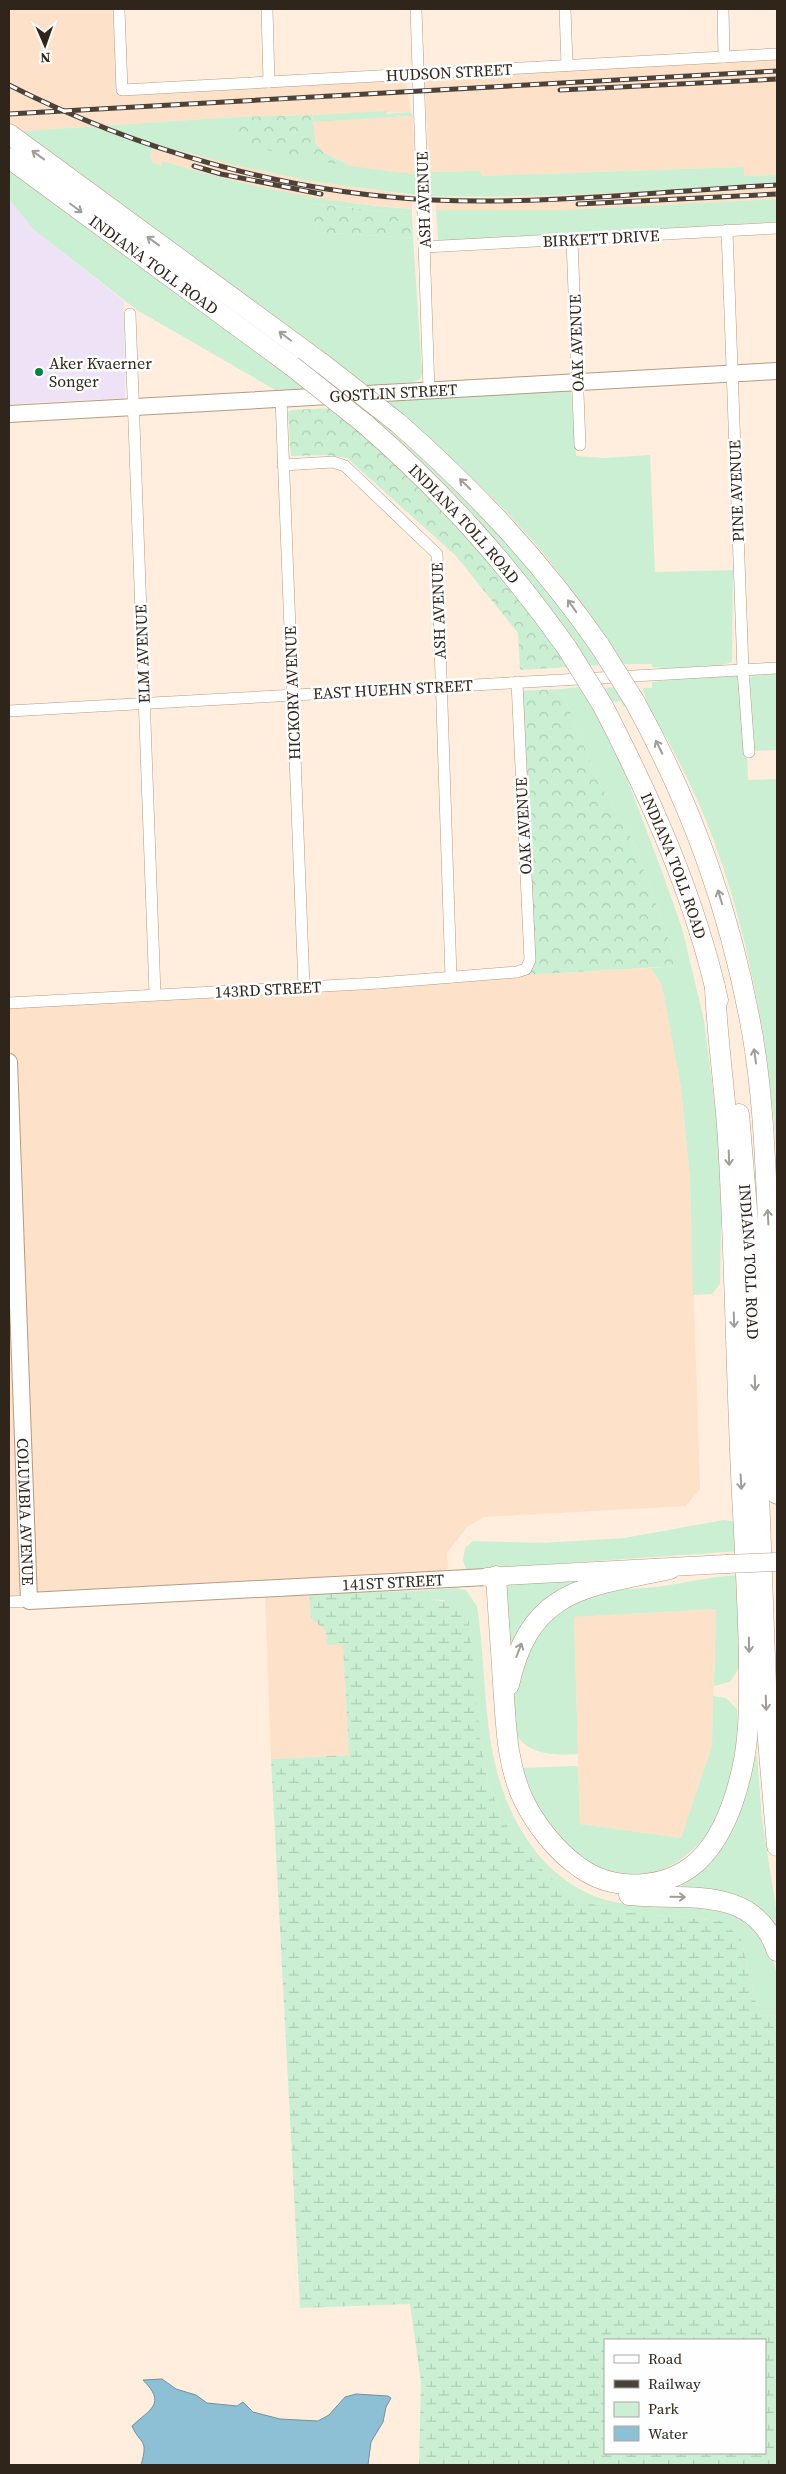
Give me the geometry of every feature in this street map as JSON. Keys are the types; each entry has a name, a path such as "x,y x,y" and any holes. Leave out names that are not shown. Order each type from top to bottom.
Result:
{"highway":[{"name":"INDIANA TOLL ROAD","path":"9,134 324,365 398,423 478,496 527,551 564,595 600,646 635,702 681,790 703,847 732,939 752,1034 764,1142 777,1494"},
{"name":"INDIANA TOLL ROAD","path":"9,158 292,366 365,424 446,498 491,548 534,601 566,648 603,706 648,796 673,857 702,940 715,987 736,1091 746,1190 768,1740 777,1846"},
{"path":"491,1577 506,1732 512,1769 523,1800 539,1827 579,1868 600,1878 621,1883 643,1885 663,1881 681,1873 697,1862 712,1845 725,1820 735,1794 748,1731 749,1632 736,1364 728,1138 717,1038 715,987"},
{"path":"506,1732 508,1688 513,1666 523,1640 536,1619 554,1603 576,1592 598,1584 670,1569"},
{"path":"491,1577 496,1744 503,1776 516,1810 530,1835 556,1863 580,1882 609,1893 723,1900 747,1910 764,1927 777,1951"}],"main road":[{"name":"141ST STREET","path":"491,1577 777,1562"}],"street":[{"name":"HUDSON STREET","path":"119,9 122,90 777,54"},
{"path":"268,9 269,82"},
{"name":"ASH AVENUE","path":"416,9 429,390"},
{"path":"565,9 567,65"},
{"path":"722,9 724,57"},
{"name":"BIRKETT DRIVE","path":"424,247 777,228"},
{"name":"PINE AVENUE","path":"727,230 743,670 749,752"},
{"name":"OAK AVENUE","path":"572,240 580,445"},
{"name":"ELM AVENUE","path":"130,314 155,994"},
{"name":"GOSTLIN STREET","path":"9,414 777,371"},
{"name":"HICKORY AVENUE","path":"280,399 304,987"},
{"name":"ASH AVENUE","path":"283,465 333,462 345,466 437,554 451,977"},
{"name":"EAST HUEHN STREET","path":"9,711 777,668"},
{"name":"OAK AVENUE","path":"517,682 530,960 526,969"},
{"name":"143RD STREET","path":"9,1004 155,994 304,987 517,972 526,969"},
{"name":"COLUMBIA AVENUE","path":"9,1062 29,1601"},
{"name":"141ST STREET","path":"9,1602 491,1577"}],"shaded area":[{"path":"9,9 119,9 122,90 116,91 118,96 406,80 410,112 236,117 9,132"},
{"path":"777,59 777,175 744,176 743,167 480,176 480,171 429,172 425,79"},
{"path":"413,116 415,174 356,168 324,153 316,144 313,122"},
{"path":"154,144 243,167 310,181 411,195 412,209 322,200 255,187 163,162 161,166 153,163 150,157"},
{"path":"777,183 777,199 563,210 436,210 435,197 490,198"},
{"path":"9,199 33,229 124,301 125,398 9,404"},
{"path":"651,968 662,985 681,1088 690,1180 700,1489 686,1506 484,1517 467,1527 447,1553 449,1579 9,1602 9,1284 17,1284 9,1003"},
{"path":"309,1594 311,1618 343,1644 349,1755 271,1759 265,1596"},
{"path":"716,1609 712,1746 681,1838 580,1824 574,1617"}],"green space":[{"path":"387,111 387,114 410,112 413,116 313,122 312,115"},
{"path":"312,115 316,144 324,153 356,168 277,153 239,140 236,117"},
{"path":"236,117 240,140 261,147 326,162 415,174 416,195 310,181 243,167 154,144 150,157 153,163 161,166 162,161 255,186 317,198 412,209 412,215 311,203 316,232 413,238 422,373 420,379 414,382 363,386 299,335 89,183 308,389 277,391 137,310 33,229 9,199 9,132"},
{"path":"744,167 744,176 777,175 777,183 560,195 430,196 429,172 480,171 481,176"},
{"path":"777,199 777,222 438,241 436,210 563,210"},
{"path":"310,203 412,215 413,238 316,232"},
{"path":"571,389 576,456 605,458 650,455 655,572 733,570 732,662 713,667 693,669 652,667 652,664 621,664 571,589 519,526 464,470 384,402"},
{"path":"353,403 360,403 442,473 537,574 603,665 588,666 497,543 440,480"},
{"path":"332,408 366,436 430,497 489,563 571,667 520,670 518,633 456,556 347,458 326,455 291,456 288,412 292,410"},
{"path":"744,672 748,780 777,779 777,1159 762,1029 745,943 734,901 701,808 650,708 643,688 652,688 652,682"},
{"path":"777,674 777,750 753,751 747,702 749,684 752,675"},
{"path":"582,687 624,771 660,866 682,928 704,1020 722,1161 720,1284 712,1294 693,1295 690,1180 681,1088 662,985 651,968 678,966 634,843 599,783 561,689"},
{"path":"617,687 628,705 623,707 621,701 609,702 601,688"},
{"path":"561,689 599,783 634,843 678,966 524,975 526,969 516,691"},
{"path":"724,1520 733,1521 738,1527 741,1551 466,1570 463,1560 465,1548 473,1541 542,1543 624,1538"},
{"path":"742,1575 740,1667 730,1682 714,1686 716,1609 574,1617 578,1754 544,1753 528,1747 521,1741 516,1734 512,1722 515,1691 526,1657 541,1628 553,1613 573,1601 593,1594"},
{"path":"564,1581 582,1583 530,1615 518,1632 508,1657 504,1588 511,1583"},
{"path":"457,1588 466,1590 477,1606 489,1731 495,1761 503,1791 515,1820 533,1848 561,1876 583,1891 596,1897 621,1903 694,1906 716,1909 736,1916 754,1928 768,1947 777,1975 777,2020 775,2015 759,2016 741,1938 721,1921 611,1911 570,1895 538,1866 507,1826 488,1785 480,1736 444,1600 416,1599 415,1591"},
{"path":"415,1591 416,1599 447,1602 459,1609 469,1622 480,1736 488,1785 507,1826 538,1866 570,1895 611,1911 721,1921 741,1938 759,2016 775,2015 777,2020 777,2465 419,2465 421,2382 410,2304 300,2308 271,1759 349,1755 343,1644 327,1645 326,1631 311,1618 309,1594"},
{"path":"713,1696 726,1698 737,1709 737,1736 734,1764 727,1792 716,1818 701,1841 682,1859 658,1871 629,1875 610,1873 592,1867 569,1851 542,1818 520,1768 578,1766 580,1824 681,1838 712,1746"},
{"path":"757,1756 762,1820 777,1914 777,1938 681,1888 681,1881 750,1757"}],"water":[{"path":"162,2379 176,2389 196,2395 207,2403 237,2406 243,2402 253,2412 280,2419 318,2421 329,2415 345,2397 356,2394 388,2396 391,2398 386,2407 383,2422 371,2442 368,2465 141,2465 144,2446 132,2426 150,2410 155,2401 150,2388 143,2380"}],"railway":[{"path":"9,114 777,71"},
{"path":"560,90 777,79"},
{"path":"9,85 59,109 110,130 162,149 215,165 269,178 378,196 433,200 519,201 777,185"},
{"path":"194,166 221,174 321,194"},
{"path":"578,204 777,194"}],"place":[{"name":"Aker Kvaerner Songer","path":"39,372"}]}
